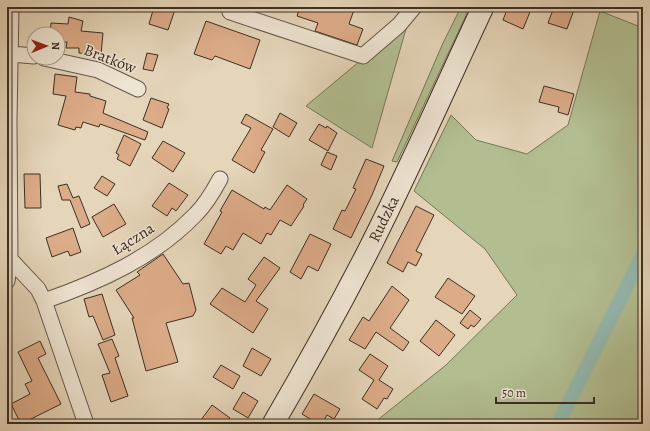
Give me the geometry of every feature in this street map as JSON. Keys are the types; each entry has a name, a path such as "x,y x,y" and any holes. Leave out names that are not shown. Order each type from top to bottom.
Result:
{"main road":[{"name":"Rudzka","path":"273,424 322,339 366,256 483,7"}],"street":[{"path":"7,281 9,258 11,7"},
{"path":"230,12 363,56 399,25 414,7"},
{"path":"11,54 26,55"},
{"name":"Bratków","path":"66,63 98,70 138,89"},
{"name":"Łączna","path":"44,301 96,281 117,271 137,260 169,238 197,214 209,199 220,179"},
{"path":"9,258 38,288 44,301 86,424"}],"green space":[{"path":"461,7 470,7 397,162 392,161 443,43"},
{"path":"600,11 643,28 643,424 376,424 375,422 446,365 517,295 485,249 414,191 451,115 476,140 527,154 568,125"},
{"path":"406,29 372,148 306,106 360,61"}],"building":[{"path":"154,7 176,7 168,30 149,24"},
{"path":"300,7 313,7 322,10 323,7 355,7 349,24 363,29 357,45 315,31 318,23 297,16"},
{"path":"508,7 532,7 523,29 503,20"},
{"path":"554,7 575,7 567,29 548,23"},
{"path":"69,17 83,21 81,31 103,33 101,54 79,53 79,48 66,48 66,26 51,26 51,23 68,24"},
{"path":"206,21 260,40 250,69 215,56 212,60 194,54"},
{"path":"147,53 158,55 153,71 143,69"},
{"path":"55,74 77,77 75,92 90,94 90,96 106,101 103,113 148,132 145,140 100,124 99,127 83,122 81,128 76,127 75,130 58,125 66,96 53,94"},
{"path":"544,86 574,94 568,115 558,112 559,107 539,102"},
{"path":"151,98 169,104 167,108 169,109 162,128 143,120"},
{"path":"280,113 297,123 289,137 273,127"},
{"path":"246,114 273,129 261,150 265,152 254,173 232,160 251,128 241,123"},
{"path":"319,124 326,128 327,126 337,133 328,151 309,140"},
{"path":"124,135 141,144 130,166 117,159 119,155 116,153"},
{"path":"163,141 185,153 173,172 152,158"},
{"path":"327,152 337,156 331,170 321,165"},
{"path":"366,159 384,166 351,238 333,229 342,210 345,211 356,189 353,188"},
{"path":"24,174 40,174 41,208 25,208"},
{"path":"102,176 115,184 107,196 94,188"},
{"path":"169,183 188,195 176,211 172,208 167,216 152,206"},
{"path":"67,184 73,198 79,196 90,224 81,228 70,200 62,200 58,186"},
{"path":"287,185 307,199 291,226 280,220 271,235 267,233 261,244 243,233 233,250 226,246 221,254 204,244 222,212 220,211 232,190 264,209 265,207 270,210"},
{"path":"114,204 126,224 103,237 92,217"},
{"path":"416,206 434,215 416,251 422,254 416,266 408,262 403,272 387,263"},
{"path":"73,228 81,252 70,256 68,251 52,257 46,238"},
{"path":"310,234 331,244 318,271 308,266 301,279 290,272"},
{"path":"163,254 183,284 189,283 196,310 193,316 166,323 178,362 146,371 132,318 134,318 116,290 140,275 137,272"},
{"path":"264,257 280,268 256,301 268,309 253,333 210,304 222,288 245,302 256,285 248,279"},
{"path":"448,278 475,296 462,314 435,297"},
{"path":"392,286 409,300 390,328 409,342 403,351 376,332 365,349 349,340 363,317 369,321"},
{"path":"102,294 115,335 103,340 93,316 89,317 84,299"},
{"path":"470,310 481,319 474,327 471,325 468,329 460,323"},
{"path":"436,320 455,335 439,356 420,341"},
{"path":"112,339 119,356 115,358 128,396 111,402 102,375 110,373 98,344"},
{"path":"40,341 46,354 38,358 61,404 21,424 11,404 30,394 25,384 32,381 18,352"},
{"path":"252,348 271,359 261,376 243,366"},
{"path":"370,354 388,366 379,380 393,389 387,399 384,398 377,409 362,399 374,380 359,370"},
{"path":"221,365 240,376 233,389 213,377"},
{"path":"243,392 258,401 248,418 233,409"},
{"path":"314,394 340,409 334,419 327,415 322,424 318,424 302,414"},
{"path":"212,405 230,418 225,424 198,424"}],"waterway":[{"path":"558,424 643,254"}]}
